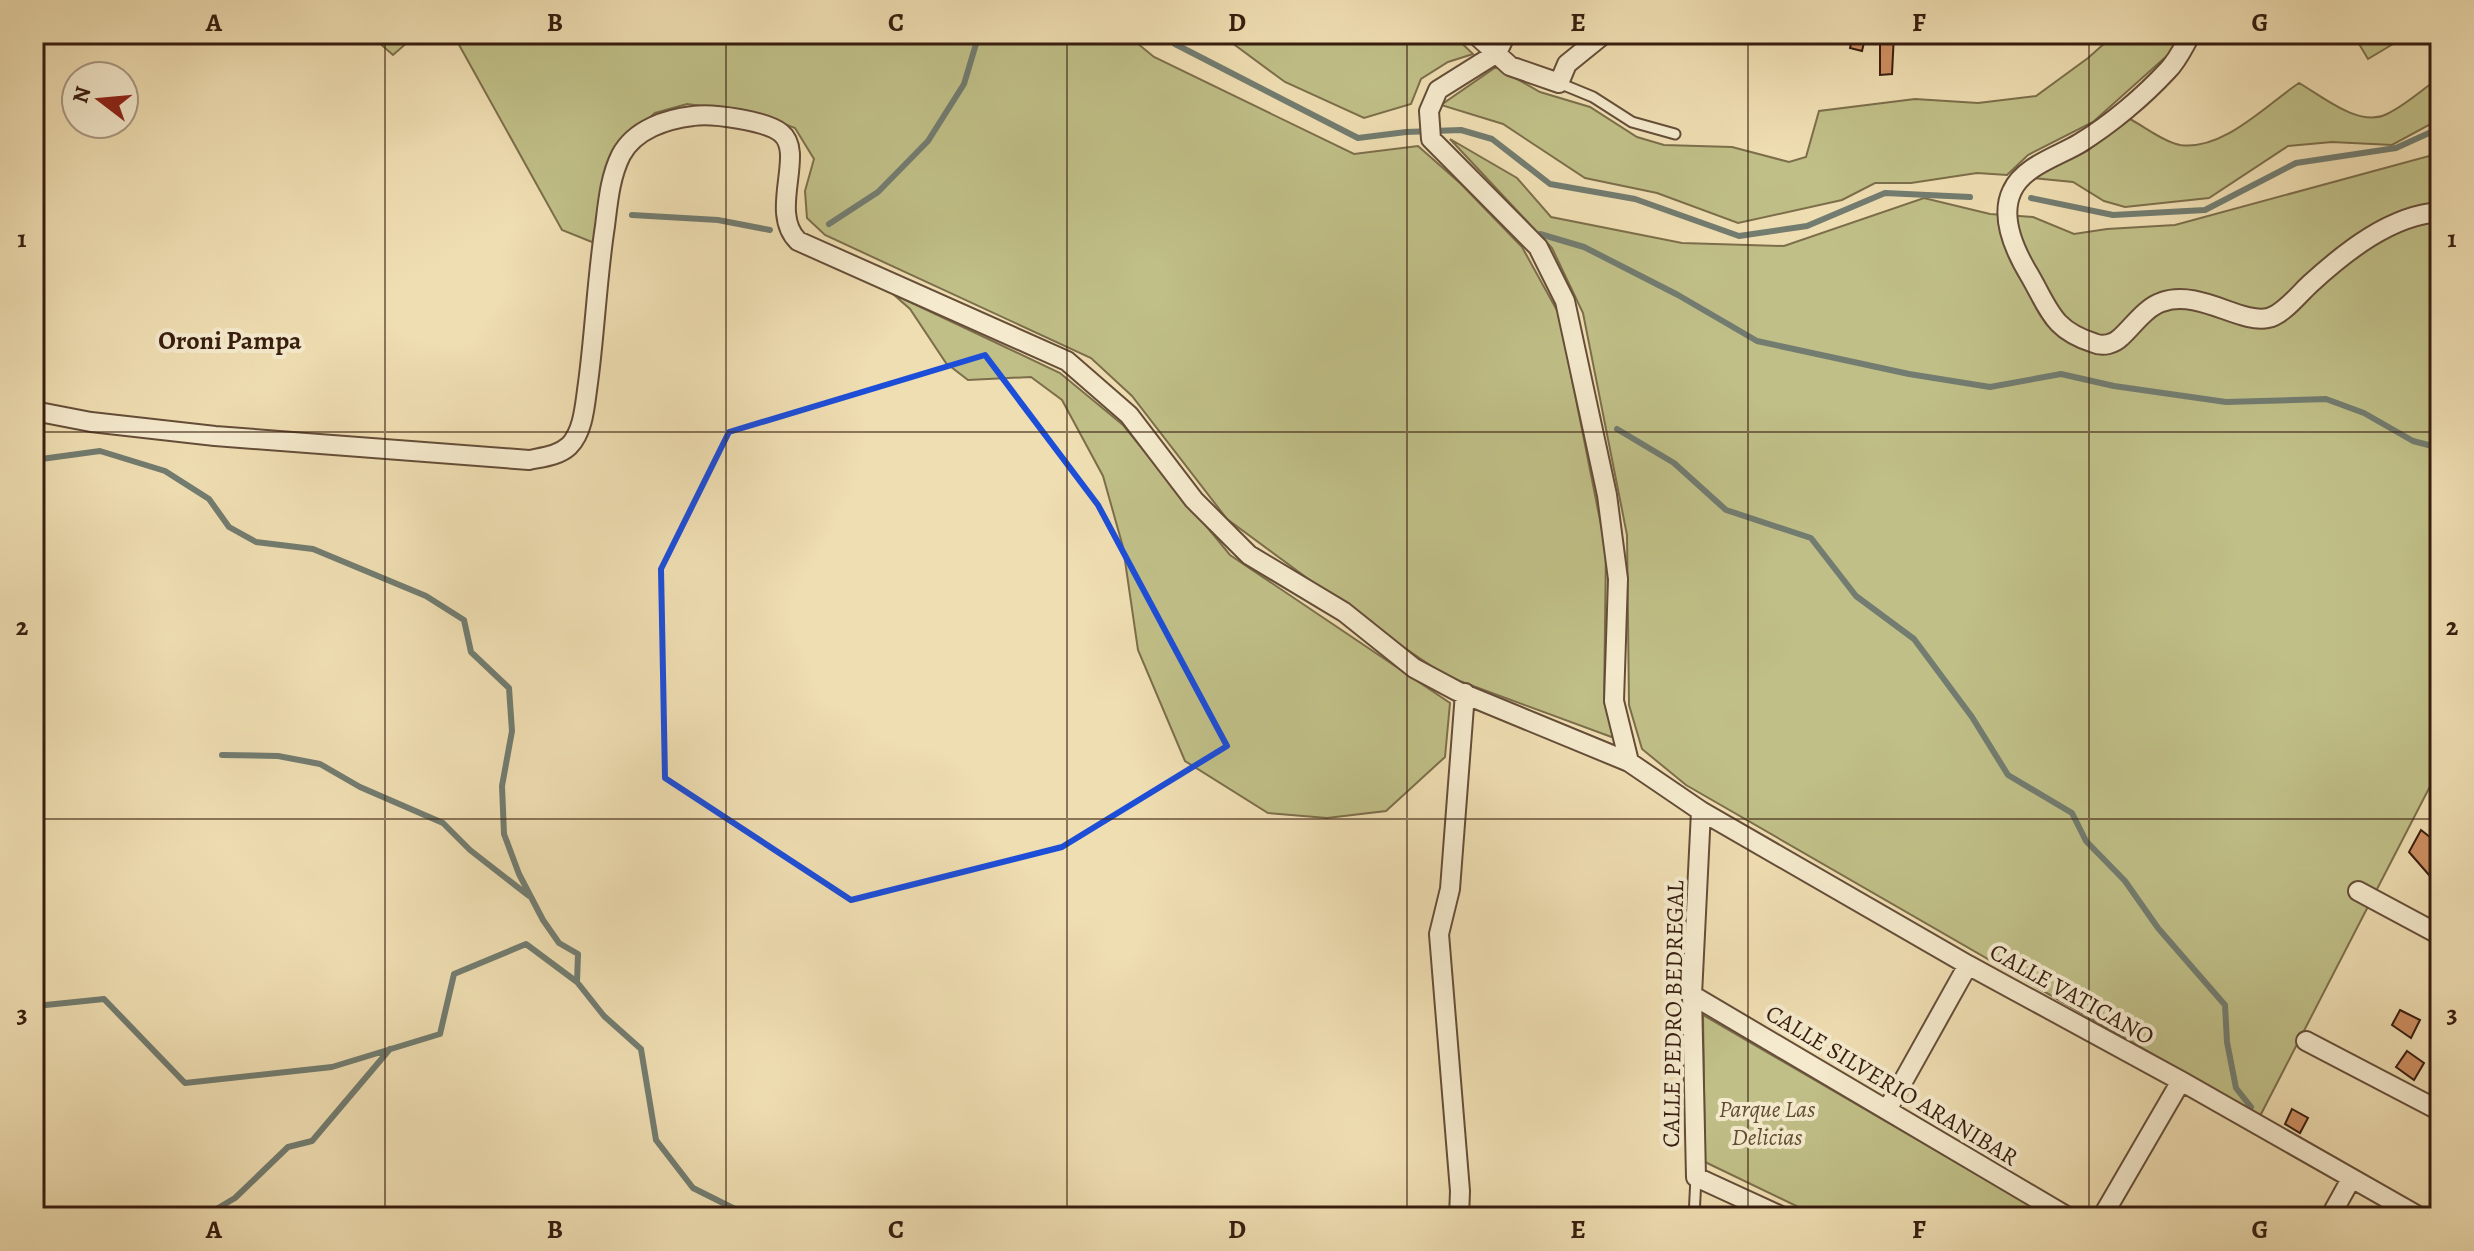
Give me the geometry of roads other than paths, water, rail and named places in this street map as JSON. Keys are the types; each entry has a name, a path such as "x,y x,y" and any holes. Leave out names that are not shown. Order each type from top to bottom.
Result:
{"street":[{"path":"1475,34 1510,66 1559,83 1567,64 1604,34"},
{"path":"1506,34 1497,53 1438,90 1429,111 1431,139 1538,247 1565,301 1607,495 1618,579 1614,701 1629,762"},
{"path":"2191,34 2170,68 2116,117 2079,144 2048,157 2012,190 2006,219 2023,265 2057,322 2072,336 2101,346 2118,341 2140,318 2162,302 2192,300 2256,319 2271,318 2334,261 2379,232 2426,213 2440,212"},
{"name":"CALLE VATICANO","path":"34,411 91,422 215,436 529,460 554,455 570,445 583,419 610,185 622,153 643,133 665,120 702,114 772,126 785,136 789,150 785,213 788,231 798,241 1067,361 1129,415 1194,500 1249,555 1344,612 1414,668 1465,693 1629,762 1701,811 1968,965 2181,1081 2420,1217"},
{"path":"1459,1217 1460,1191 1439,934 1450,889 1465,693"},
{"name":"CALLE PEDRO BEDREGAL","path":"1696,1177 1692,995 1701,811"},
{"path":"2358,891 2440,935"},
{"path":"1887,1110 1968,965"},
{"name":"CALLE SILVERIO ARANIBAR","path":"1692,995 2068,1217"},
{"path":"2306,1041 2440,1111"},
{"path":"2102,1217 2181,1081"},
{"path":"1696,1177 1783,1217"},
{"path":"2330,1217 2351,1179"}],"lane":[{"path":"1559,83 1593,97 1632,122 1675,134"},
{"name":"CALLE PEDRO BEDREGAL","path":"1694,1217 1696,1177"}],"waterway":[{"path":"829,224 878,192 928,141 964,84 979,34"},
{"path":"1164,34 1175,44 1358,138 1461,130 1492,139 1550,184 1635,199 1739,236 1807,226 1885,193 1970,197"},
{"path":"2031,198 2113,215 2205,210 2296,163 2396,148 2440,128"},
{"path":"632,215 718,220 770,230"},
{"path":"1540,234 1584,247 1678,295 1757,341 1909,374 1990,387 2061,374 2114,386 2226,402 2326,399 2364,413 2413,441 2440,448"},
{"path":"1617,429 1674,463 1726,510 1811,538 1856,596 1914,639 1972,717 2008,775 2072,813 2086,841 2125,881 2158,928 2225,1005 2227,1042 2236,1088 2251,1107"},
{"path":"34,460 100,451 165,471 209,499 229,527 256,542 313,549 426,596 464,620 471,652 509,688 512,731 502,786 504,834 519,874 543,920 559,943 578,954 577,982"},
{"path":"222,755 278,756 320,764 360,787 443,823 470,850 529,896"},
{"path":"34,1004 104,999 185,1083 332,1067 440,1034 454,974 526,944 577,982 604,1016 641,1049 656,1140 693,1188 751,1217"},
{"path":"203,1217 235,1198 288,1147 312,1141 390,1049"}],"district":[{"name":"Oroni Pampa","path":"230,340"}],"park label":[{"name":"Parque Las Delicias","path":"1767,1123"}]}
